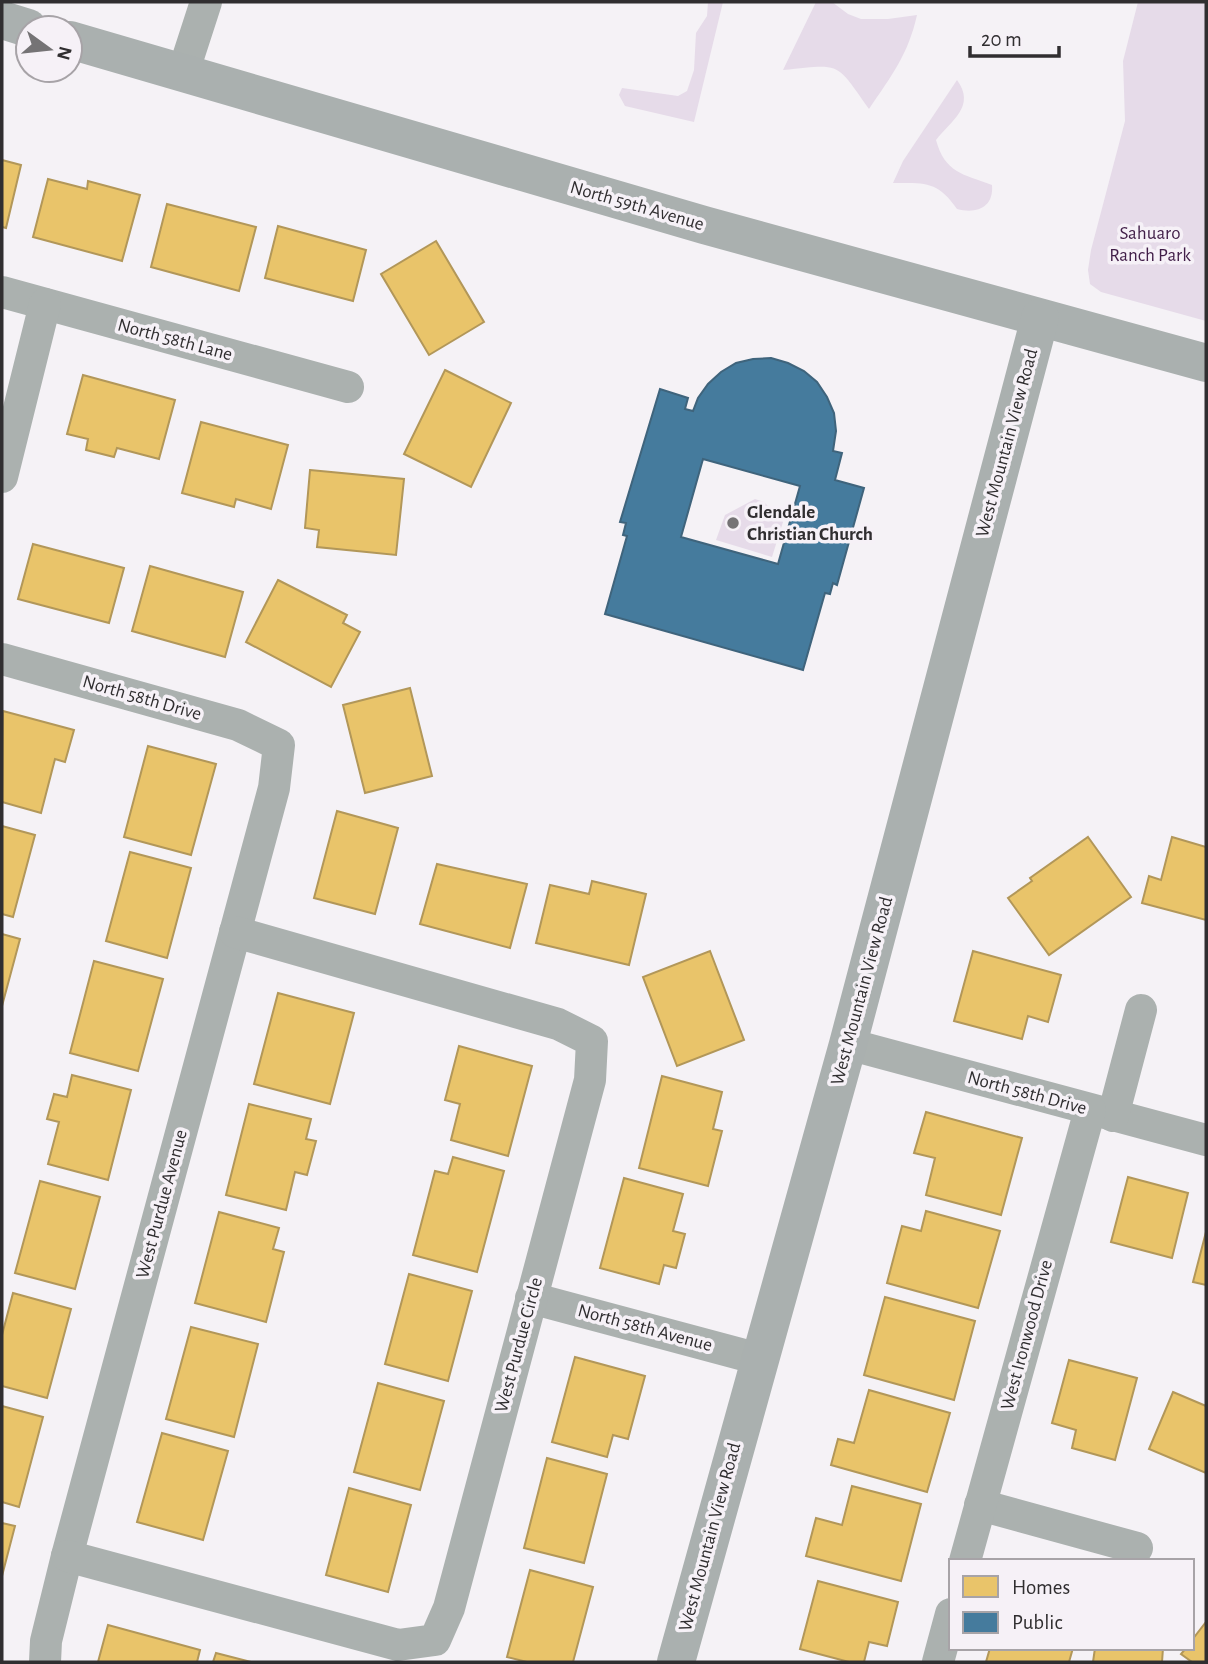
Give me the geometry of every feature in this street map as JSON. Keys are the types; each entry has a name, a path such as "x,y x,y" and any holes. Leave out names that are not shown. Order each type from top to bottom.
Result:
{"street":[{"path":"183,74 206,2"},
{"name":"North 59th Avenue","path":"84,44 678,218 1206,362"},
{"name":"North 58th Lane","path":"2,292 348,387"},
{"path":"2,477 45,304"},
{"name":"West Mountain View Road","path":"676,1662 848,1044 1040,317"},
{"name":"North 58th Drive","path":"2,659 238,724 279,745"},
{"name":"West Purdue Avenue","path":"45,1662 46,1641 67,1556 274,788 279,745"},
{"name":"West Purdue Circle","path":"67,1556 398,1645 435,1640 449,1608 590,1080 592,1041 558,1024 235,932"},
{"name":"West Ironwood Drive","path":"966,1559 1102,1113 1141,1010"},
{"name":"North 58th Drive","path":"848,1044 1206,1140"},
{"name":"North 58th Avenue","path":"531,1298 759,1359"},
{"path":"980,1505 1137,1548"},
{"path":"938,1662 949,1621"}],"green space":[{"path":"708,2 723,2 694,122 625,106 619,95 622,88 678,96 687,91 694,70 696,33 707,16"},
{"path":"816,2 832,2 848,14 861,19 917,15 904,53 869,109 850,82 835,69 817,67 783,70"},
{"name":"Sahuaro Ranch Park","path":"1138,2 1206,2 1206,321 1101,292 1090,284 1088,270 1091,250 1125,121 1123,61"},
{"path":"957,80 962,89 963,105 955,119 936,140 950,166 964,175 992,185 987,204 971,211 957,209 937,188 914,183 893,183 903,161"},
{"path":"755,499 764,502 783,522 772,557 716,540 725,515"}],"building: Homes":[{"path":"2,160 21,165 6,228 2,227"},
{"path":"48,179 87,189 88,181 140,195 122,261 33,237"},
{"path":"167,204 256,227 239,291 151,267"},
{"path":"278,226 366,250 353,301 265,278"},
{"path":"436,241 484,322 429,355 381,274"},
{"path":"445,370 511,403 471,487 404,454"},
{"path":"83,375 175,400 159,459 117,448 114,457 86,450 88,439 67,434"},
{"path":"201,422 288,445 271,509 236,499 234,507 182,493"},
{"path":"310,470 404,479 396,555 317,547 319,530 305,528"},
{"path":"33,544 124,568 109,623 18,599"},
{"path":"150,566 243,592 225,657 132,631"},
{"path":"278,580 347,615 343,623 360,632 331,687 246,642"},
{"path":"410,688 432,776 365,793 343,705"},
{"path":"3,711 74,730 65,762 55,759 41,813 2,802"},
{"path":"148,746 216,764 191,855 124,837"},
{"path":"337,811 398,828 375,914 314,898"},
{"path":"2,826 35,835 13,917 2,914"},
{"path":"1088,837 1131,897 1049,955 1008,898 1032,881 1030,878"},
{"path":"1172,837 1206,847 1206,920 1142,903 1149,876 1161,880"},
{"path":"130,852 191,868 167,958 106,941"},
{"path":"437,864 527,884 510,948 420,924"},
{"path":"592,881 646,894 629,965 536,943 550,885 589,894"},
{"path":"2,934 20,939 2,1006"},
{"path":"710,951 744,1040 677,1066 643,977"},
{"path":"973,951 1061,975 1048,1022 1028,1016 1022,1039 954,1021"},
{"path":"94,961 163,979 138,1071 70,1053"},
{"path":"278,993 354,1013 330,1104 254,1084"},
{"path":"459,1046 532,1066 508,1156 451,1140 460,1104 445,1100"},
{"path":"72,1075 131,1090 108,1180 48,1164 59,1122 47,1119 54,1094 67,1097"},
{"path":"662,1076 722,1092 713,1129 722,1131 708,1186 639,1168"},
{"path":"249,1104 311,1119 306,1139 316,1141 307,1175 295,1172 286,1210 226,1195"},
{"path":"926,1112 1022,1138 1001,1215 926,1195 935,1158 914,1153"},
{"path":"453,1157 504,1171 477,1272 413,1255 435,1171 448,1174"},
{"path":"1128,1177 1188,1193 1172,1258 1111,1242"},
{"path":"624,1178 683,1194 673,1231 685,1234 676,1268 664,1265 659,1284 600,1268"},
{"path":"40,1181 100,1197 75,1289 15,1273"},
{"path":"926,1211 1000,1231 978,1308 887,1283 902,1226 921,1231"},
{"path":"219,1212 279,1228 273,1249 284,1252 266,1322 195,1303"},
{"path":"1206,1232 1206,1285 1193,1282"},
{"path":"409,1274 472,1291 448,1381 385,1364"},
{"path":"13,1293 71,1309 47,1398 2,1386 2,1335"},
{"path":"885,1297 975,1321 954,1400 864,1375"},
{"path":"191,1327 258,1344 234,1437 166,1419"},
{"path":"575,1357 645,1376 628,1439 613,1435 607,1457 552,1442"},
{"path":"1069,1360 1137,1378 1115,1460 1072,1448 1076,1430 1052,1423"},
{"path":"378,1383 444,1401 420,1490 354,1472"},
{"path":"869,1390 950,1413 927,1492 831,1465 838,1439 854,1443"},
{"path":"1173,1392 1206,1406 1206,1473 1149,1449"},
{"path":"2,1406 43,1417 19,1507 2,1502"},
{"path":"162,1433 228,1451 203,1540 137,1522"},
{"path":"547,1458 607,1474 584,1563 524,1548"},
{"path":"852,1486 921,1504 901,1581 806,1556 816,1518 842,1525"},
{"path":"349,1488 411,1505 388,1592 326,1575"},
{"path":"2,1523 15,1526 2,1576"},
{"path":"530,1570 593,1587 573,1662 527,1662 507,1657"},
{"path":"818,1581 898,1602 887,1646 869,1642 864,1662 849,1662 800,1649"},
{"path":"1206,1622 1206,1662 1192,1662 1181,1654 1184,1650 1194,1650 1194,1637"},
{"path":"108,1625 200,1650 197,1662 98,1662"},
{"path":"989,1650 1072,1650 1069,1662 986,1662"},
{"path":"1095,1650 1163,1650 1162,1662 1093,1662"},
{"path":"216,1653 251,1662 213,1662"}],"building: Public":[{"path":"771,358 788,363 817,382 834,413 836,431 833,451 842,453 835,480 864,488 837,585 833,583 830,594 825,593 803,670 605,614 627,536 623,535 626,523 620,522 660,389 688,398 685,409 693,411 708,384 721,372 736,363","holes":["703,459 800,486 778,564 681,537"]}],"place":[{"name":"Glendale Christian Church","path":"733,523"}]}
